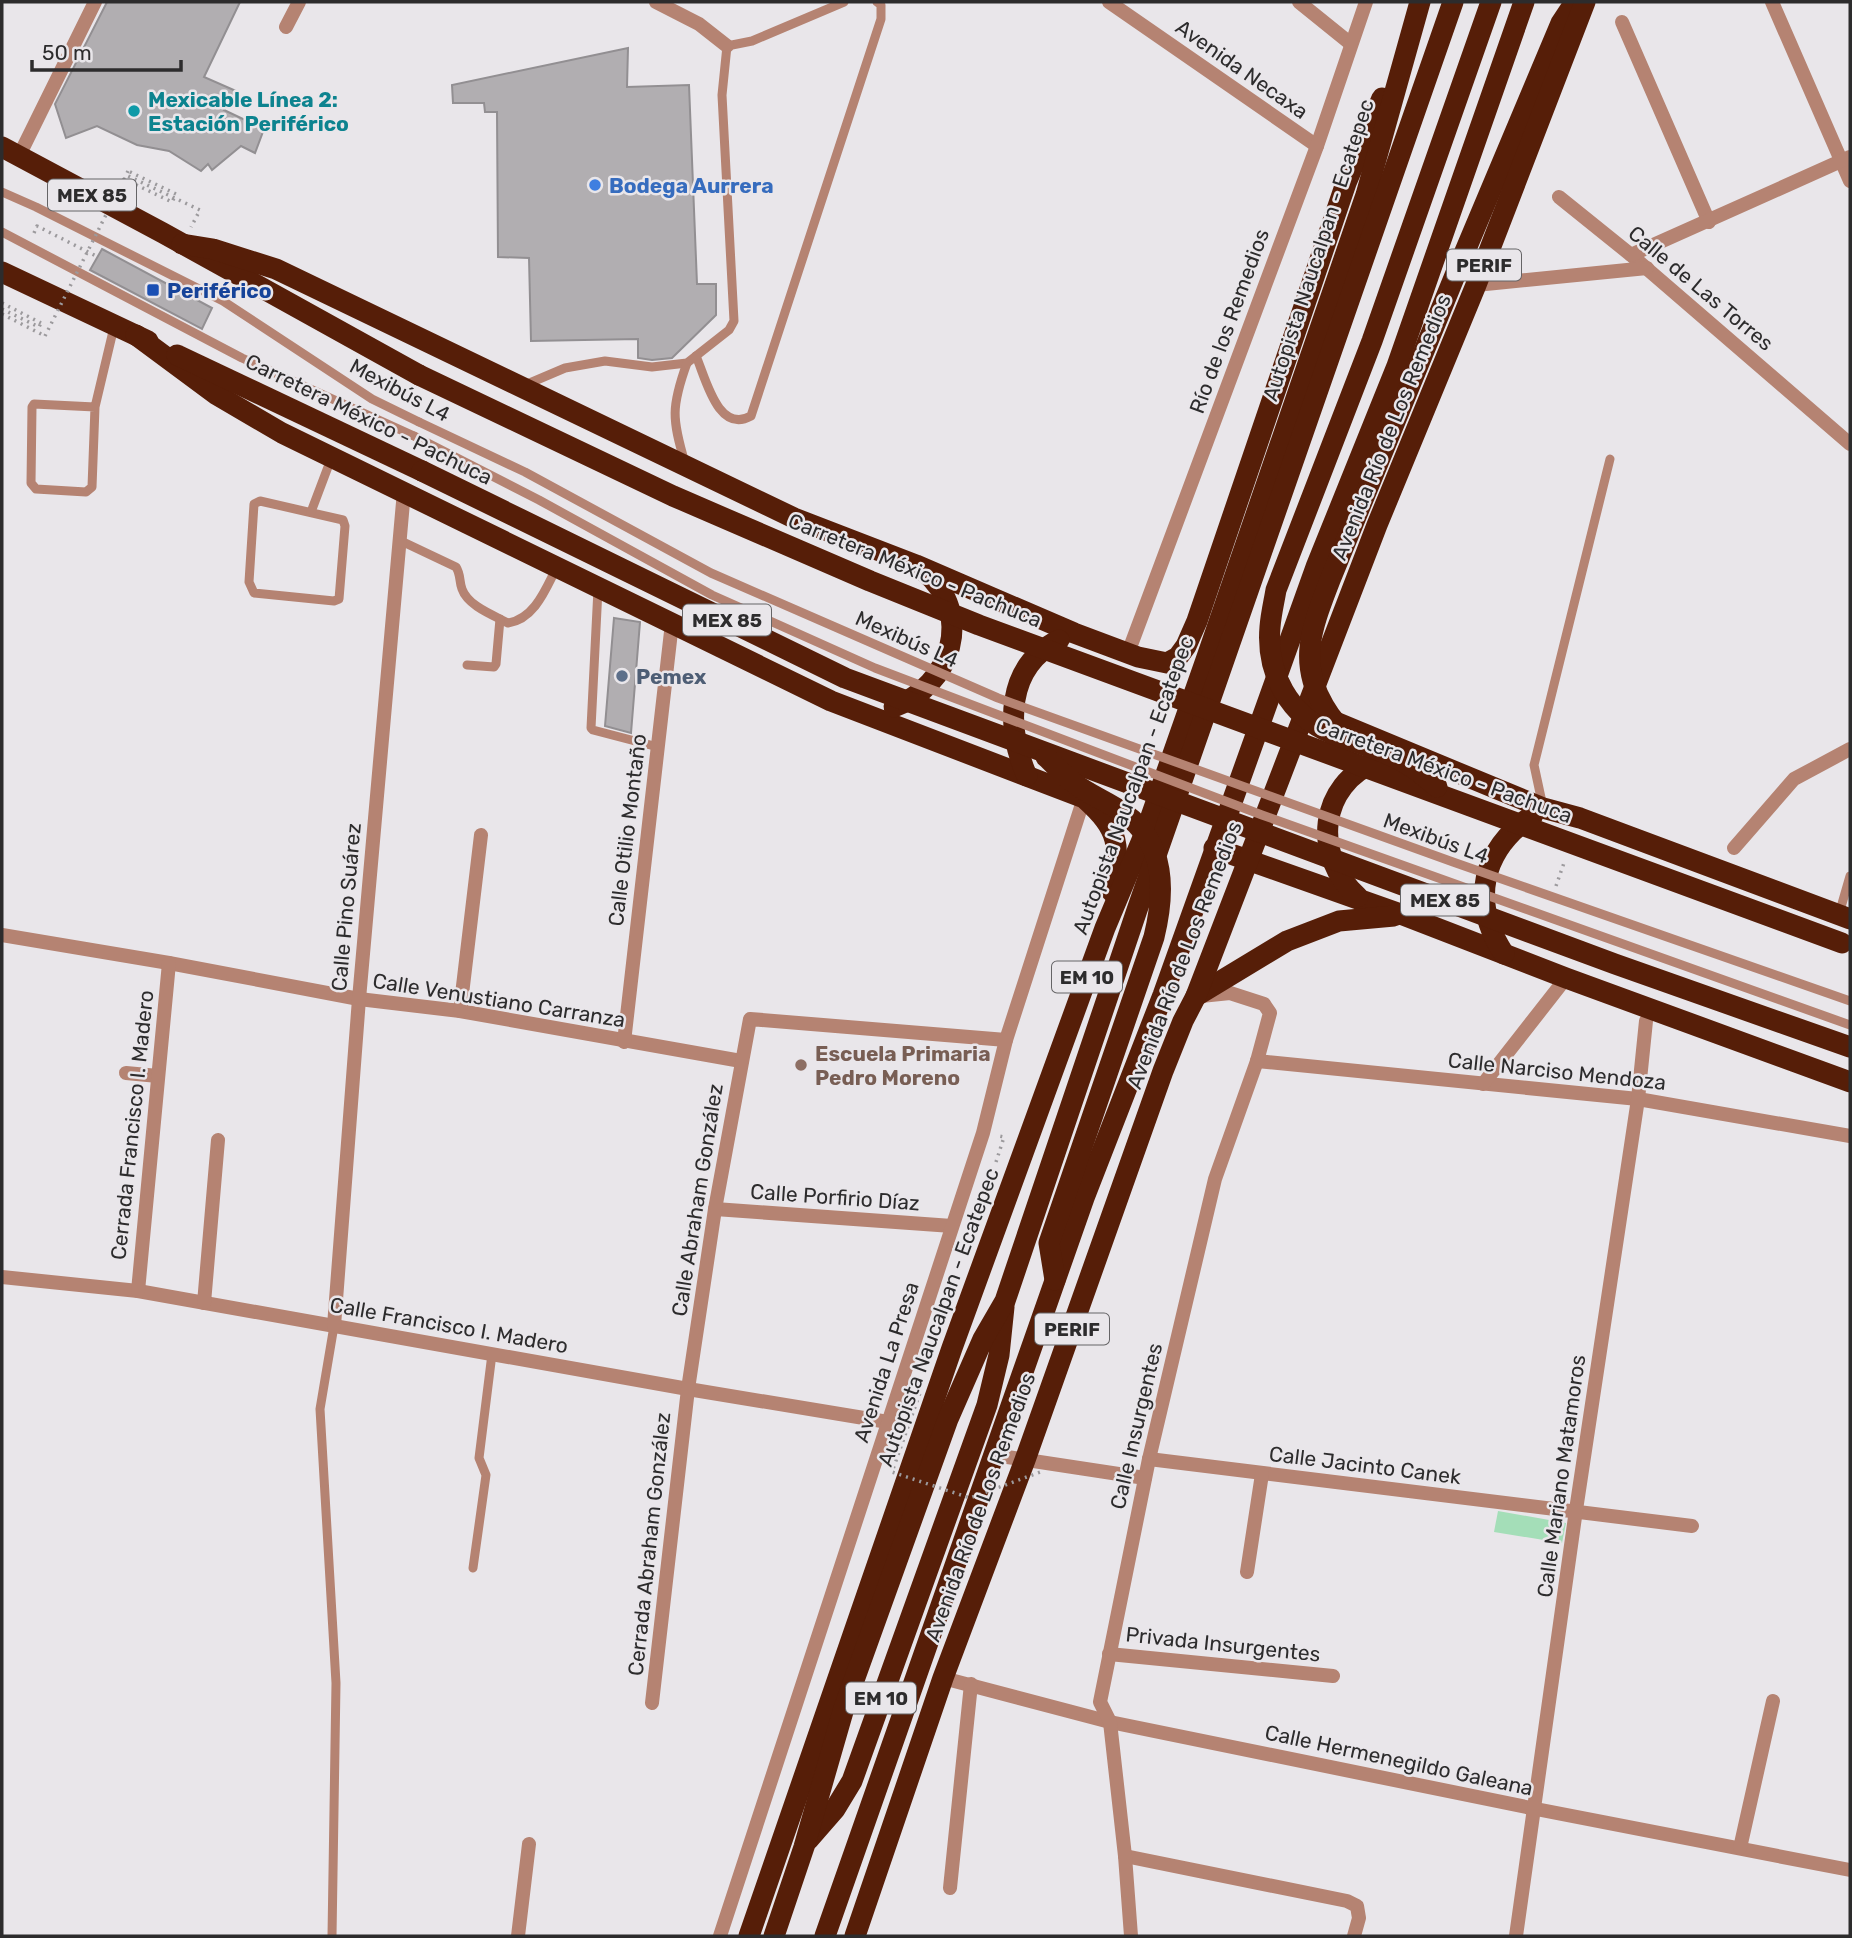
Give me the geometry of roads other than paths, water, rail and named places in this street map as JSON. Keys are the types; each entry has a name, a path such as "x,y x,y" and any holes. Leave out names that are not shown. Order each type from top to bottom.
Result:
{"highway":[{"name":"Autopista Naucalpan - Ecatepec","path":"774,1936 804,1847 844,1708 948,1419 1004,1301 1453,2"},
{"path":"1452,800 1408,764 1331,733 1310,721 1292,705 1277,680 1270,652 1270,625 1276,590 1372,341 1490,2"},
{"name":"Avenida Río de Los Remedios","path":"825,1936 1084,1198 1163,995 1316,567 1397,366 1524,2"},
{"path":"1366,745 1341,729 1316,692 1311,678 1308,650 1312,629 1458,268 1561,23 1575,2"},
{"name":"Avenida Río de Los Remedios","path":"855,1936 943,1678 1034,1465 1163,1071 1196,996 1377,525 1476,285 1585,2"},
{"name":"Autopista Naucalpan - Ecatepec","path":"749,1936 951,1348 1105,928 1147,828 1366,195 1418,9"},
{"path":"182,244 213,249 307,282 794,518 916,565 1074,634 1167,663 1178,657 1186,646 1201,608 1346,183 1418,9"},
{"name":"Carretera México - Pachuca","path":"10,152 419,375 673,496 979,625 1846,945"},
{"name":"Carretera México - Pachuca","path":"2,272 422,471 845,678 1615,964 1850,1048"},
{"path":"136,335 190,376 249,415 831,701 1084,798 1101,814 1112,830 1118,855 1105,928"},
{"path":"861,711 892,708 920,695 940,672 947,657 951,643 950,613 937,586 916,565"},
{"path":"1027,776 1018,756 1014,734 1013,710 1017,688 1033,662 1053,643 1074,634"},
{"path":"1270,695 1543,808 1580,818 1845,917"},
{"path":"1040,750 1074,783 1126,815 1138,827 1154,852 1160,869 1161,889 1160,911 1154,937 1049,1243 1055,1280"},
{"path":"1362,901 1349,889 1333,865 1327,837 1331,809 1345,783 1356,773 1376,761 1407,752"},
{"path":"1504,954 1494,938 1486,912 1484,891 1488,870 1502,844 1523,821 1543,808"},
{"path":"1214,848 1403,915 1850,1082"},
{"path":"1196,996 1287,941 1339,921 1403,915"},
{"name":"Autopista Naucalpan - Ecatepec","path":"804,1847 835,1809 852,1781 987,1405 999,1355 1004,1301"}],"street":[{"path":"10,152 95,2"},
{"path":"286,27 299,2"},
{"path":"656,2 699,24 727,46"},
{"name":"Avenida Necaxa","path":"1109,2 1317,146"},
{"path":"1299,2 1351,44"},
{"name":"Río de los Remedios","path":"1128,653 1317,146 1366,2"},
{"path":"1772,2 1846,160 1850,181"},
{"path":"1622,22 1709,222"},
{"path":"1631,255 1846,160"},
{"name":"Calle de Las Torres","path":"1559,197 1647,268 1850,444"},
{"path":"1476,285 1647,268"},
{"name":"Calle Pino Suárez","path":"334,1326 359,999 404,491"},
{"name":"Calle Otilio Montaño","path":"624,1042 672,623"},
{"path":"1734,848 1794,779 1850,749"},
{"name":"Avenida La Presa","path":"720,1936 983,1133 1006,1040 1084,798"},
{"path":"460,1011 481,835"},
{"name":"Calle Venustiano Carranza","path":"2,935 359,999 460,1011 741,1061"},
{"name":"Cerrada Francisco I. Madero","path":"138,1291 169,963"},
{"path":"1483,1084 1566,978"},
{"name":"Calle Insurgentes","path":"1131,1936 1110,1722 1100,1702 1149,1459 1215,1179 1257,1061 1270,1013 1264,1004 1230,993 1196,996"},
{"name":"Calle Abraham González","path":"688,1389 715,1209 750,1019 1006,1040"},
{"name":"Calle Mariano Matamoros","path":"1517,1936 1576,1510 1638,1098 1646,1021"},
{"name":"Calle Narciso Mendoza","path":"1257,1061 1638,1098 1850,1136"},
{"path":"126,1073 158,1076"},
{"path":"204,1303 218,1140"},
{"name":"Calle Porfirio Díaz","path":"715,1209 952,1226"},
{"name":"Calle Francisco I. Madero","path":"2,1277 138,1291 888,1422"},
{"name":"Cerrada Abraham González","path":"652,1703 688,1389"},
{"path":"994,1455 1034,1465 1145,1478"},
{"name":"Calle Jacinto Canek","path":"1149,1459 1692,1526"},
{"path":"1247,1572 1262,1474"},
{"name":"Privada Insurgentes","path":"1109,1654 1334,1676"},
{"name":"Calle Hermenegildo Galeana","path":"943,1678 1110,1722 1850,1870"},
{"path":"950,1888 971,1684"},
{"path":"1740,1848 1773,1701"},
{"path":"518,1936 529,1844"},
{"path":"1125,1856 1347,1900 1357,1906 1359,1918 1354,1936"}],"lane":[{"path":"520,387 565,368 605,361 652,367 687,363 729,330 734,321 722,95 727,46 752,41 844,2"},
{"path":"696,356 720,410 731,419 743,421 751,416 881,19 881,5 877,2"},
{"name":"Mexibús L4","path":"2,192 223,301 372,399 525,472 711,573 998,698 1850,1001"},
{"name":"Mexibús L4","path":"2,232 243,358 414,436 539,500 712,595 875,668 1262,815 1850,1025"},
{"path":"95,407 34,404 31,483 36,489 86,492 92,487 95,407 114,325"},
{"path":"686,466 674,426 676,394 687,363"},
{"path":"311,512 332,457"},
{"path":"1543,808 1534,765 1610,459"},
{"path":"260,501 311,512 343,520 345,523 339,599 322,600 254,593 249,582 254,504 260,501"},
{"path":"399,540 456,567 462,590 471,603 512,623 537,604 557,567"},
{"path":"598,587 591,728 658,747"},
{"path":"467,665 494,667 500,619"},
{"path":"1845,917 1850,876"},
{"path":"332,1936 337,1683 320,1409 334,1326"},
{"path":"473,1569 486,1475 479,1458 492,1354"}],"place":[{"name":"Mexicable Línea 2: Estación Periférico","path":"134,111"},
{"name":"Bodega Aurrera","path":"595,185"},
{"name":"Periférico","path":"153,290"},
{"name":"Pemex","path":"622,676"},
{"name":"Escuela Primaria Pedro Moreno","path":"801,1065"}]}
